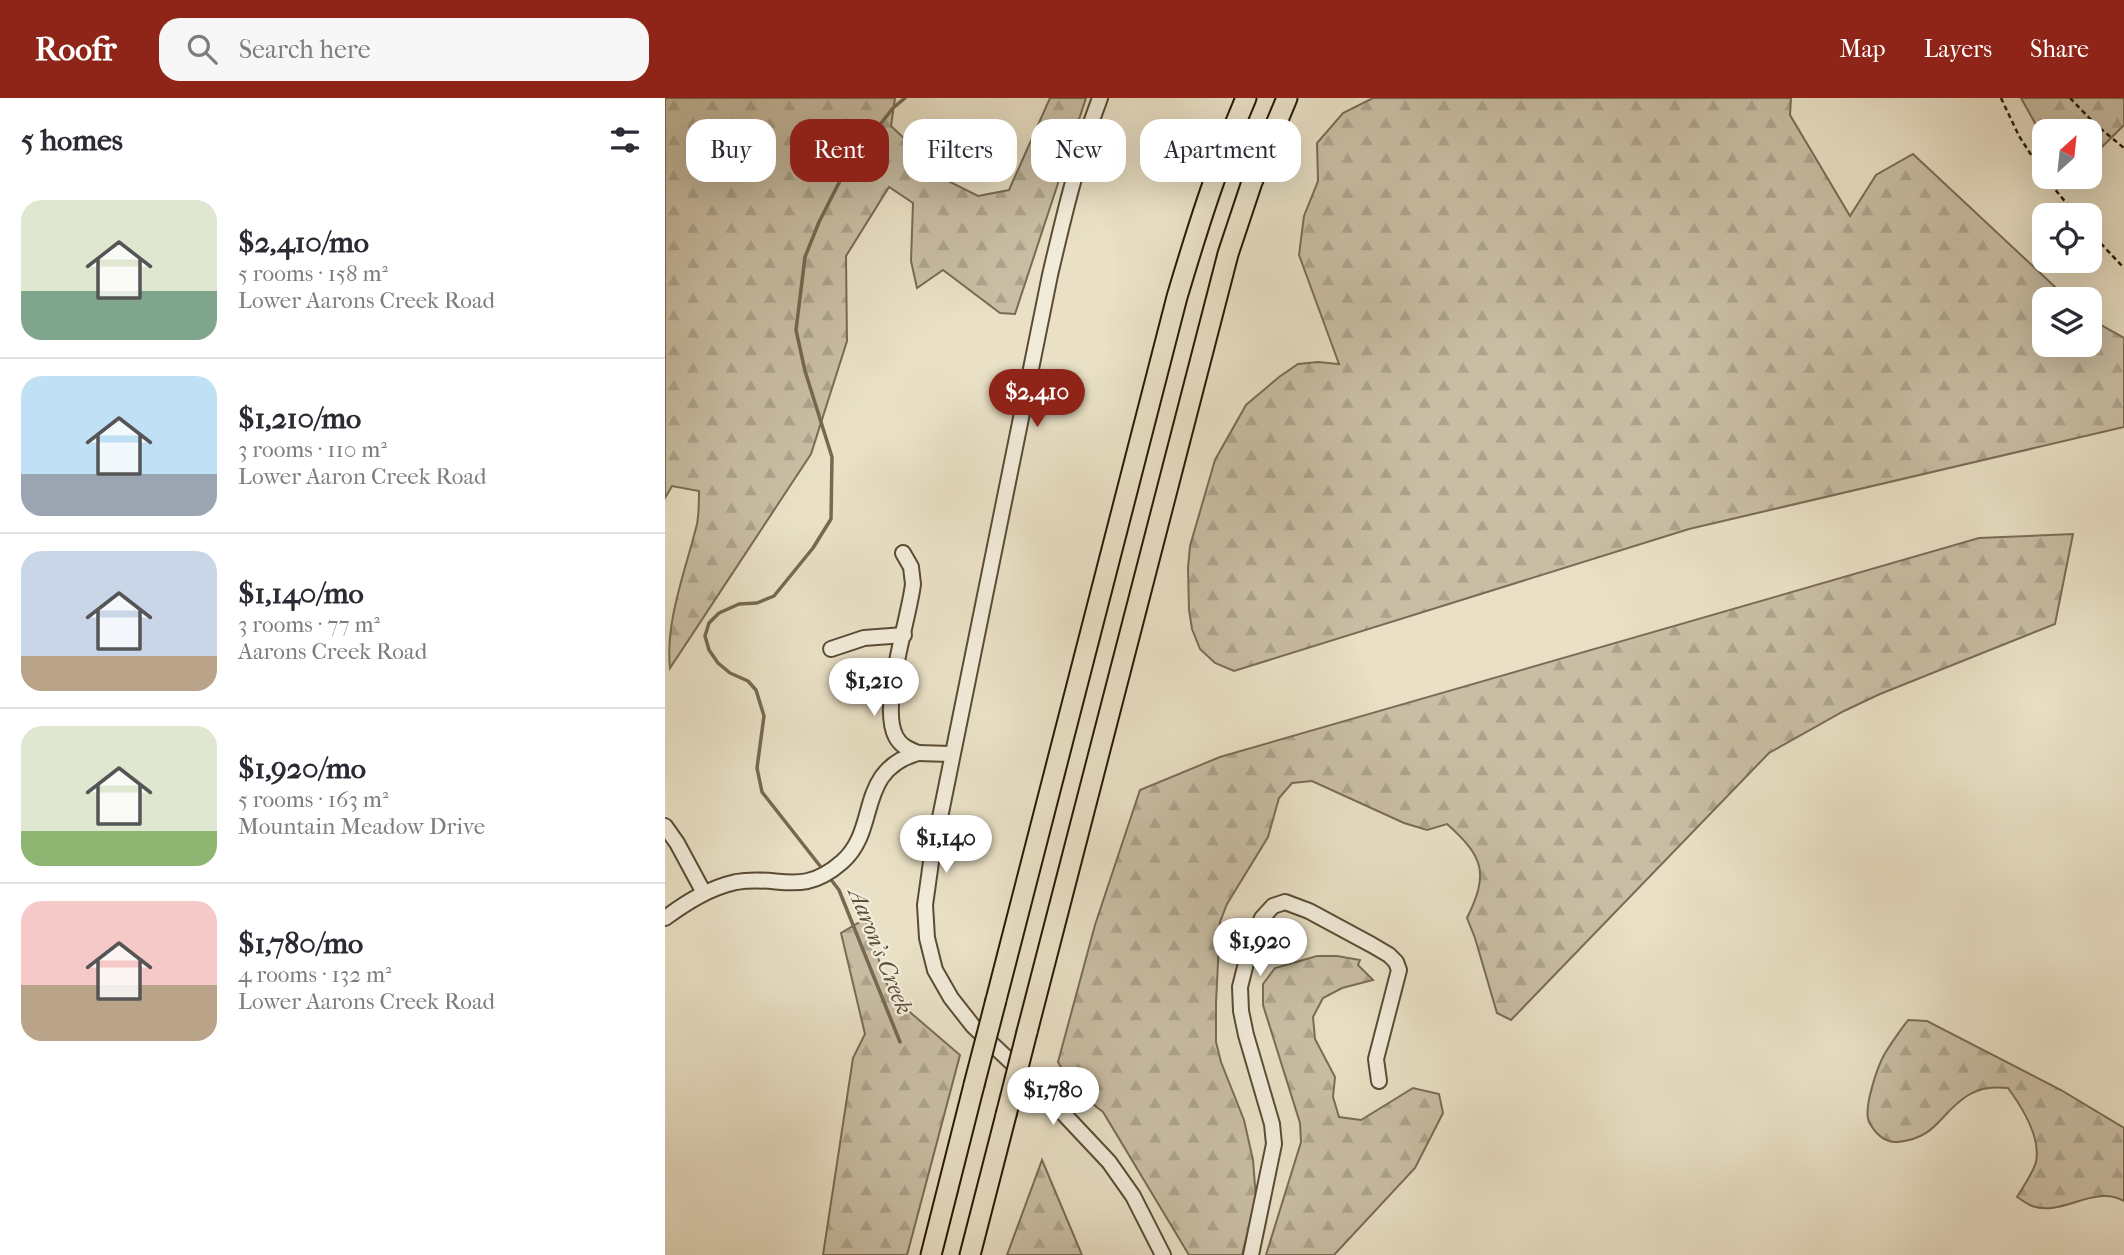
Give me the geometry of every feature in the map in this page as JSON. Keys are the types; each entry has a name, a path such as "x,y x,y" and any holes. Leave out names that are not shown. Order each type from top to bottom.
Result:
{"highway":[{"path":"931,1255 1177,297 1204,207 1246,98"},
{"path":"970,1255 1228,254 1252,182 1287,98"}],"street":[{"path":"1100,98 1086,133 1050,275 951,754 925,905 927,938 935,970 951,998 973,1026 1046,1095 1109,1163 1133,1196 1163,1255"},
{"path":"902,553 911,567 913,584 892,689 891,717 895,735 903,747 918,753"},
{"path":"831,649 864,639 904,635"},
{"path":"665,918 704,892 738,882 806,883 831,870 844,861 853,849 877,783 888,768 902,758 918,753 951,754"},
{"path":"665,827 704,892"},
{"path":"1251,1255 1274,1144 1272,1124 1246,1035 1240,987 1252,939 1262,918 1273,906 1285,902 1309,911 1372,945 1396,962 1399,970 1376,1059 1379,1081"}],"path":[{"path":"2001,98 2032,156"},
{"path":"2070,98 2124,148"},
{"path":"2055,189 2066,203"},
{"path":"2102,245 2124,268"}],"green space":[{"path":"665,98 895,98 891,126 903,137 903,182 950,182 978,196 1009,190 1013,182 1017,182 1017,172 1031,141 1031,182 1058,182 1015,314 1000,313 943,270 917,288 911,261 913,203 889,187 846,256 847,341 811,454 670,668 673,614 697,524 699,491 672,486 665,498"},
{"path":"1050,98 1086,98 1079,119 1041,119"},
{"path":"1373,98 1791,98 1790,115 1850,216 1876,175 1913,154 2032,265 2032,273 2040,273 2055,287 2032,287 2032,357 2102,357 2102,326 2124,338 2124,427 1689,529 1234,671 1215,663 1200,649 1192,629 1189,610 1190,546 1215,460 1246,405 1298,364 1339,364 1299,255 1304,216 1318,181 1317,143 1343,113"},
{"path":"2021,98 2124,98 2124,125 2102,147 2102,119 2033,119"},
{"path":"2073,534 2055,624 1880,694 1769,753 1511,1020 1497,1013 1467,918 1480,877 1479,866 1469,846 1447,824 1427,830 1404,823 1312,781 1292,783 1279,798 1268,837 1227,904 1220,922 1216,1042 1244,1120 1253,1160 1256,1199 1242,1255 1189,1255 1103,1112 1077,1089 1058,1062 1095,925 1140,790 1220,757 1979,538"},
{"path":"865,919 891,996 960,1055 907,1255 823,1255 853,1058 865,1034 841,933"},
{"path":"1317,956 1360,960 1358,965 1373,980 1342,988 1323,998 1313,1017 1315,1039 1335,1077 1333,1097 1339,1117 1361,1120 1413,1088 1439,1094 1443,1113 1415,1168 1334,1255 1266,1255 1301,1142 1300,1123 1263,1005 1263,984 1275,968"},
{"path":"1908,1020 1927,1021 2061,1090 2124,1128 2124,1201 2101,1196 2043,1208 2032,1206 2017,1197 2033,1171 2037,1152 2029,1123 2008,1088 1987,1088 1972,1093 1930,1130 1911,1140 1888,1141 1877,1133 1868,1116 1872,1088 1884,1055"},
{"path":"1042,1160 1082,1255 1007,1255"}],"waterway":[{"name":"Aaron's Creek","path":"824,871 762,792 757,768 764,716 756,690 748,681 730,673 718,663 709,650 705,636 709,623 719,613 739,604 757,603 774,596 813,548 831,519 832,457 805,371 796,330 805,257 819,222 848,165 893,108 905,98"},
{"name":"Aaron's Creek","path":"829,877 839,890 900,1042"}]}
